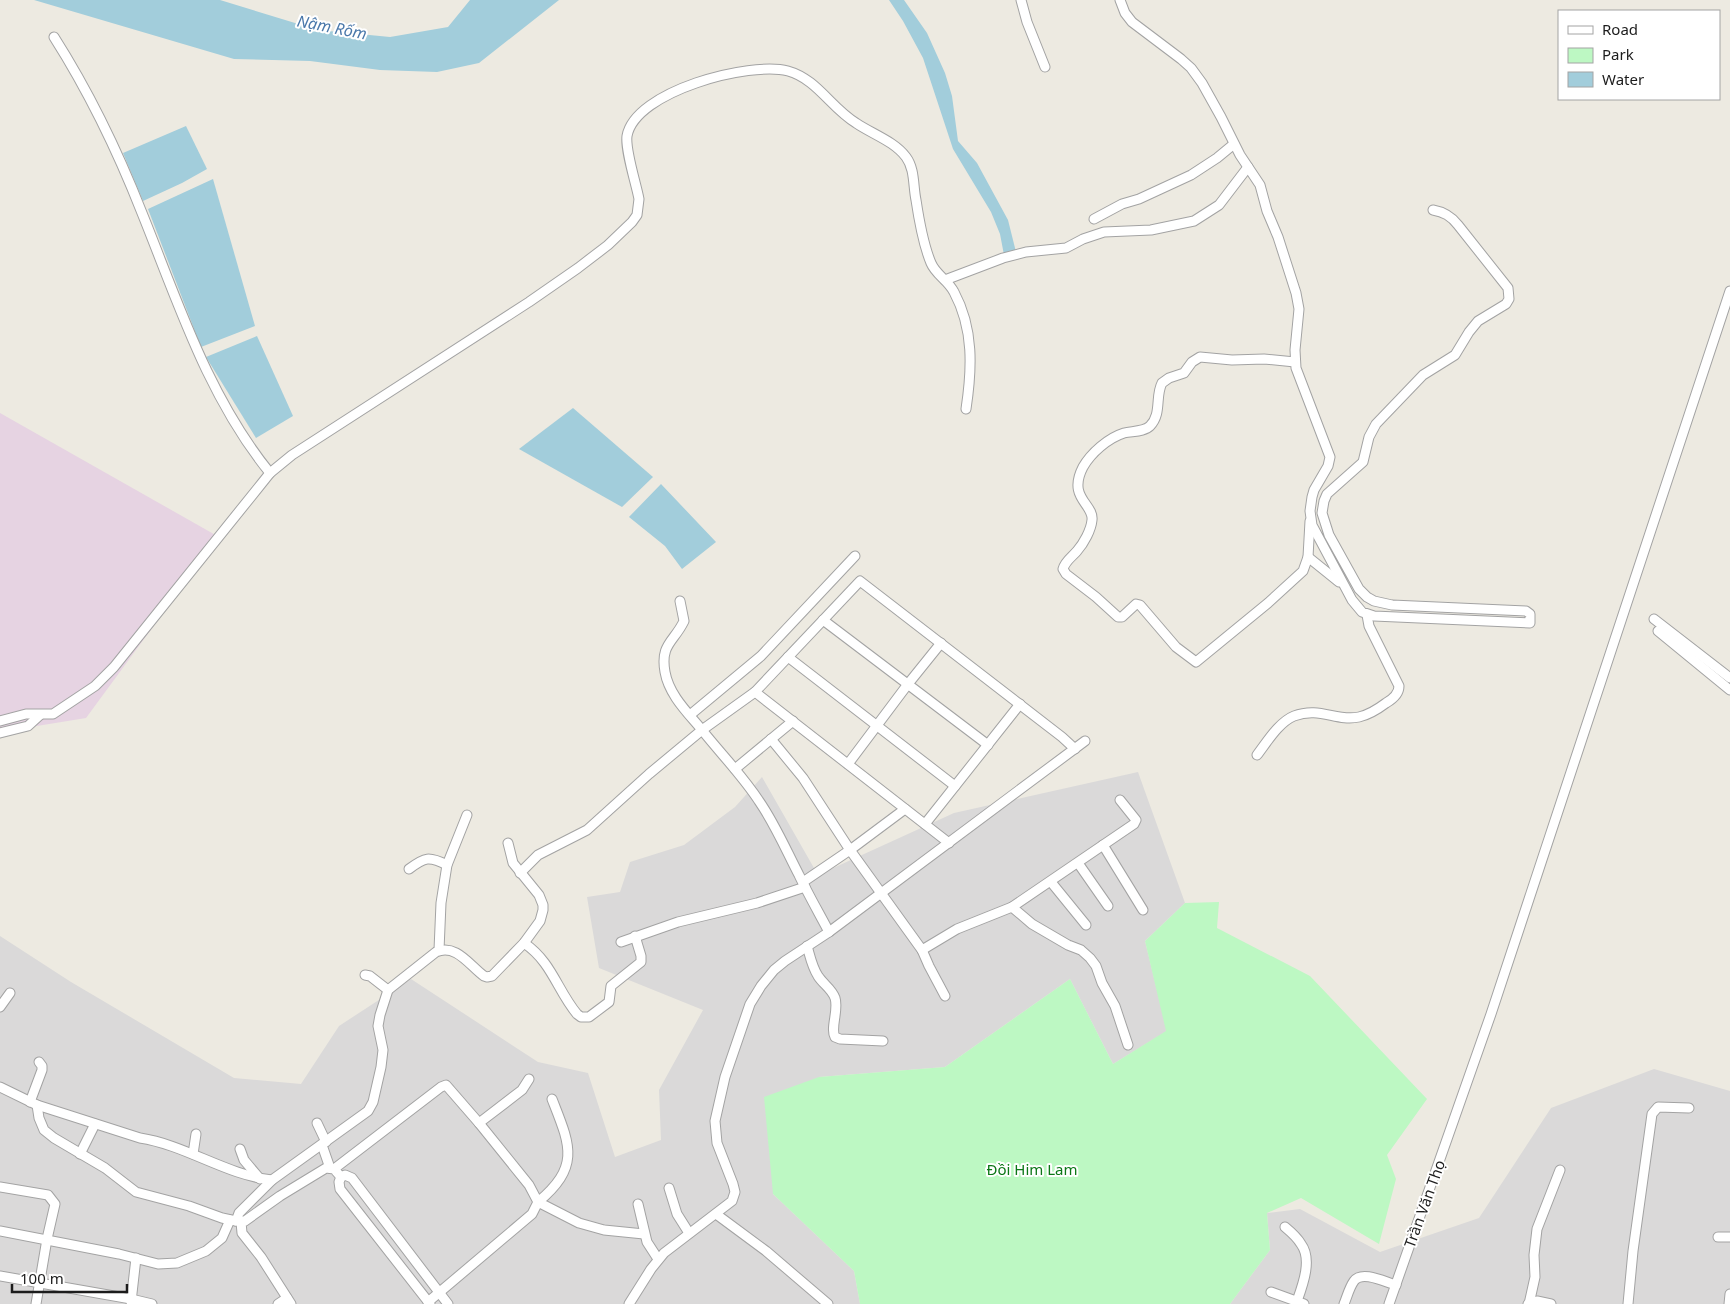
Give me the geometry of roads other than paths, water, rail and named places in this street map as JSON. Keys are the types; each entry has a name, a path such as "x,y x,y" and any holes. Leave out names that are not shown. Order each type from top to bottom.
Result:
{"street":[{"path":"1021,0 1026,22 1045,67"},
{"path":"1120,0 1125,13 1132,22 1191,68 1202,83 1234,144 1260,185 1267,211 1296,293 1299,319 1295,362 1330,452 1328,482 1322,510 1323,521 1359,589 1370,600 1392,605 1526,611 1531,618 1530,624 1383,617 1367,614 1357,607 1342,584 1315,533 1310,519"},
{"path":"54,37 78,74 116,152 193,341 226,409 254,454 270,473"},
{"path":"0,721 26,714 53,714 95,686 114,667 270,473 292,455 529,302 578,268 618,236 632,222 638,208 639,199 627,142 630,126 635,118 652,103 705,80 755,69 776,68 790,71 802,76 813,84 836,107 856,123 898,148 906,157 911,166 916,200 930,262 954,292 970,344 971,378 966,410"},
{"path":"1094,219 1122,204 1139,199 1191,175 1208,165 1234,144"},
{"path":"945,280 1004,258 1026,252 1066,248 1083,239 1104,232 1151,230 1194,221 1219,205 1248,167"},
{"path":"1295,362 1200,357 1192,362 1184,373 1169,378 1162,383 1157,411 1150,426 1146,429 1124,433 1111,440 1092,454 1083,467 1079,493 1092,519 1082,545 1066,562 1063,569 1066,574 1118,617 1122,617 1136,604 1140,605 1176,648 1196,662 1290,584 1306,568 1312,497 1328,482 1361,464 1373,428 1407,390 1430,369 1455,355 1474,325 1506,304 1509,299 1508,288 1458,225 1451,217 1433,210"},
{"name":"Trần Văn Thọ","path":"1390,1304 1491,1014 1730,292"},
{"path":"690,715 761,656 855,556"},
{"path":"1308,557 1342,584"},
{"path":"520,873 538,854 581,834 596,823 649,774 702,730 755,692 860,581 1020,704 1075,749"},
{"path":"680,601 684,621 666,650 665,672 673,692 702,730 736,768 767,813 829,932"},
{"path":"1257,755 1291,717 1310,712 1319,712 1348,718 1359,717 1389,702 1397,693 1399,686 1370,626 1367,614"},
{"path":"1654,619 1730,678"},
{"path":"823,620 988,745"},
{"path":"1658,631 1730,690"},
{"path":"848,764 941,643"},
{"path":"788,657 955,786"},
{"path":"755,692 949,843"},
{"path":"925,824 1020,704"},
{"path":"0,733 28,726 40,715"},
{"path":"736,768 793,721"},
{"path":"771,739 808,784 850,850 922,950 928,966 945,996"},
{"path":"629,1304 658,1259 669,1248 732,1201 733,1184 718,1143 715,1129 716,1112 725,1077 750,1004 756,992 774,970 785,961 829,932 1085,742"},
{"path":"922,950 957,929 1012,907 1136,822 1120,800"},
{"path":"620,942 687,919 757,903 804,884 905,809"},
{"path":"439,950 441,903 447,865 466,814"},
{"path":"278,1304 289,1301 261,1257 242,1233 236,1221 238,1213 267,1182 368,1112 373,1102 381,1067 383,1050 378,1026 388,990 439,950 448,950 458,954 480,973 489,977 497,972 524,943 540,921 543,905 539,895 510,858 508,844"},
{"path":"1103,845 1143,910"},
{"path":"409,869 426,859 433,859 447,865"},
{"path":"1078,863 1108,906"},
{"path":"1051,882 1086,925"},
{"path":"1012,907 1032,924 1068,945 1081,950 1090,958 1096,966 1115,1006 1128,1045"},
{"path":"524,943 543,960 577,1014 580,1017 589,1017 610,1000 611,986 640,962 641,956 635,936"},
{"path":"807,946 816,972 831,990 836,1000 836,1019 832,1031 835,1036 840,1039 883,1041"},
{"path":"365,975 370,976 388,990"},
{"path":"0,1007 10,993"},
{"path":"39,1062 42,1070 34,1103 44,1130 54,1138 105,1168 136,1192 236,1221"},
{"path":"479,1123 522,1090 529,1079"},
{"path":"0,1231 47,1239 158,1264 177,1263 206,1251 222,1238 236,1221 305,1180 332,1168 446,1085 529,1185 538,1202 579,1223 600,1229 644,1234"},
{"path":"0,1087 34,1103 140,1138 155,1140 193,1154 208,1162 267,1182"},
{"path":"341,1177 339,1182 340,1189 429,1303 532,1214 538,1202 560,1180 568,1163 568,1156 565,1134 552,1099"},
{"path":"1628,1304 1633,1250 1652,1114 1658,1107 1689,1108"},
{"path":"317,1123 332,1168 341,1177 352,1178 448,1304"},
{"path":"80,1154 95,1124"},
{"path":"193,1154 196,1134"},
{"path":"240,1149 244,1160 280,1196"},
{"path":"1551,1304 1541,1301 1528,1304 1535,1277 1534,1255 1537,1229 1560,1170"},
{"path":"0,1187 48,1195 55,1204 36,1304"},
{"path":"669,1188 677,1214 689,1233"},
{"path":"638,1204 644,1234 658,1259"},
{"path":"716,1214 766,1251 828,1304"},
{"path":"375,1235 388,1226"},
{"path":"1270,1292 1299,1303 1307,1256 1301,1244 1285,1227"},
{"path":"1718,1237 1730,1237"},
{"path":"131,1301 136,1258"},
{"path":"0,1276 152,1304"},
{"path":"1344,1304 1357,1278 1364,1276 1396,1285"},
{"path":"1729,1304 1730,1294"}],"water":[{"path":"34,0 220,0 318,30 390,37 448,27 470,0 559,0 479,63 437,72 380,70 310,61 234,59"},
{"path":"889,0 904,0 927,33 945,73 952,96 958,141 977,163 1008,220 1016,252 1004,255 1000,234 991,212 953,149 923,58"},
{"path":"186,126 207,169 143,201 123,153"},
{"path":"213,179 255,326 201,347 148,209"},
{"path":"257,336 293,416 256,438 206,357"},
{"path":"573,408 653,477 622,507 519,449"},
{"path":"661,484 716,542 682,569 665,546 629,517"}],"water label":[{"name":"Nậm Rốm","path":"332,27"}],"park label":[{"name":"Đồi Him Lam","path":"1032,1170"}]}
